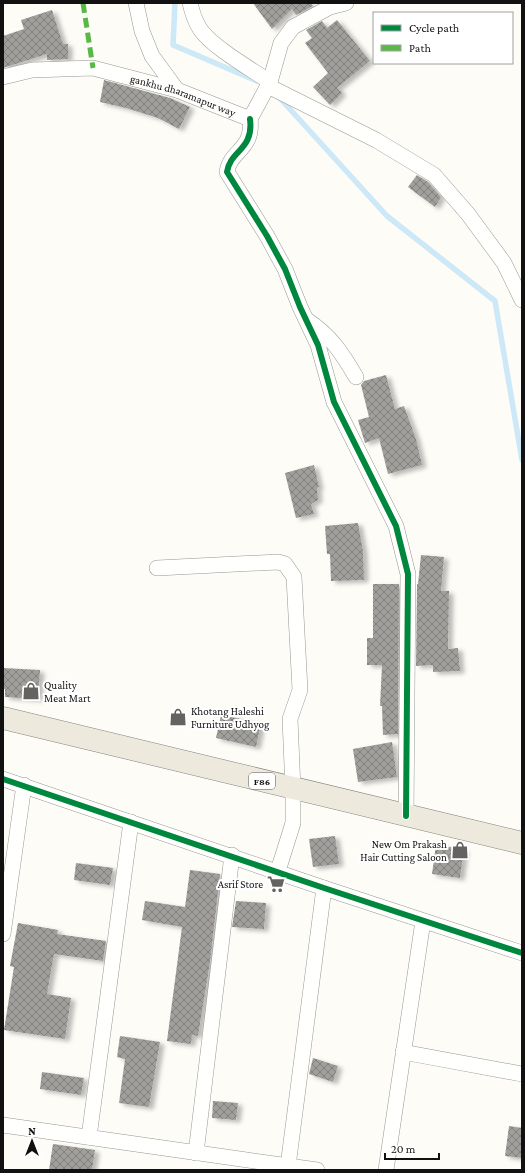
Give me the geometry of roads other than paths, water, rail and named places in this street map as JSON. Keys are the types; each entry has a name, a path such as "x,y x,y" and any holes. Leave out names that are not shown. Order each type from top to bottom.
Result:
{"main road":[{"name":"F86","path":"3,718 522,843"}],"street":[{"path":"136,3 142,31 152,56 178,90"},
{"path":"190,3 194,17 201,30 210,40 269,84 376,140 434,175 468,214 504,262 522,300"},
{"name":"gankhu dharamapur way","path":"3,77 32,70 93,68 178,90 250,119 269,84 281,43 293,27 330,7 346,3"},
{"path":"250,119 252,130 246,145 228,165 227,172 267,236 285,269 300,307 318,345 334,402 396,526 408,574 406,816"},
{"path":"307,320 322,330 341,350 356,377"},
{"path":"157,568 278,562 284,564 294,577 300,690 290,719 293,824 278,871"},
{"path":"3,778 232,855 324,888 522,953"},
{"path":"3,934 24,786"},
{"path":"90,1137 131,822"},
{"path":"196,1153 232,855"},
{"path":"288,1166 324,888"},
{"path":"386,1170 423,920"},
{"path":"403,1052 522,1074"},
{"path":"3,1125 317,1170"}],"waterway":[{"path":"175,3 173,45 257,81"},
{"path":"278,96 387,216 495,301 522,460"}],"place":[{"name":"Quality Meat Mart","path":"31,691"},
{"name":"Khotang Haleshi Furniture Udhyog","path":"178,717"},
{"name":"New Om Prakash Hair Cutting Saloon","path":"460,850"},
{"name":"Asrif Store","path":"276,884"}]}
